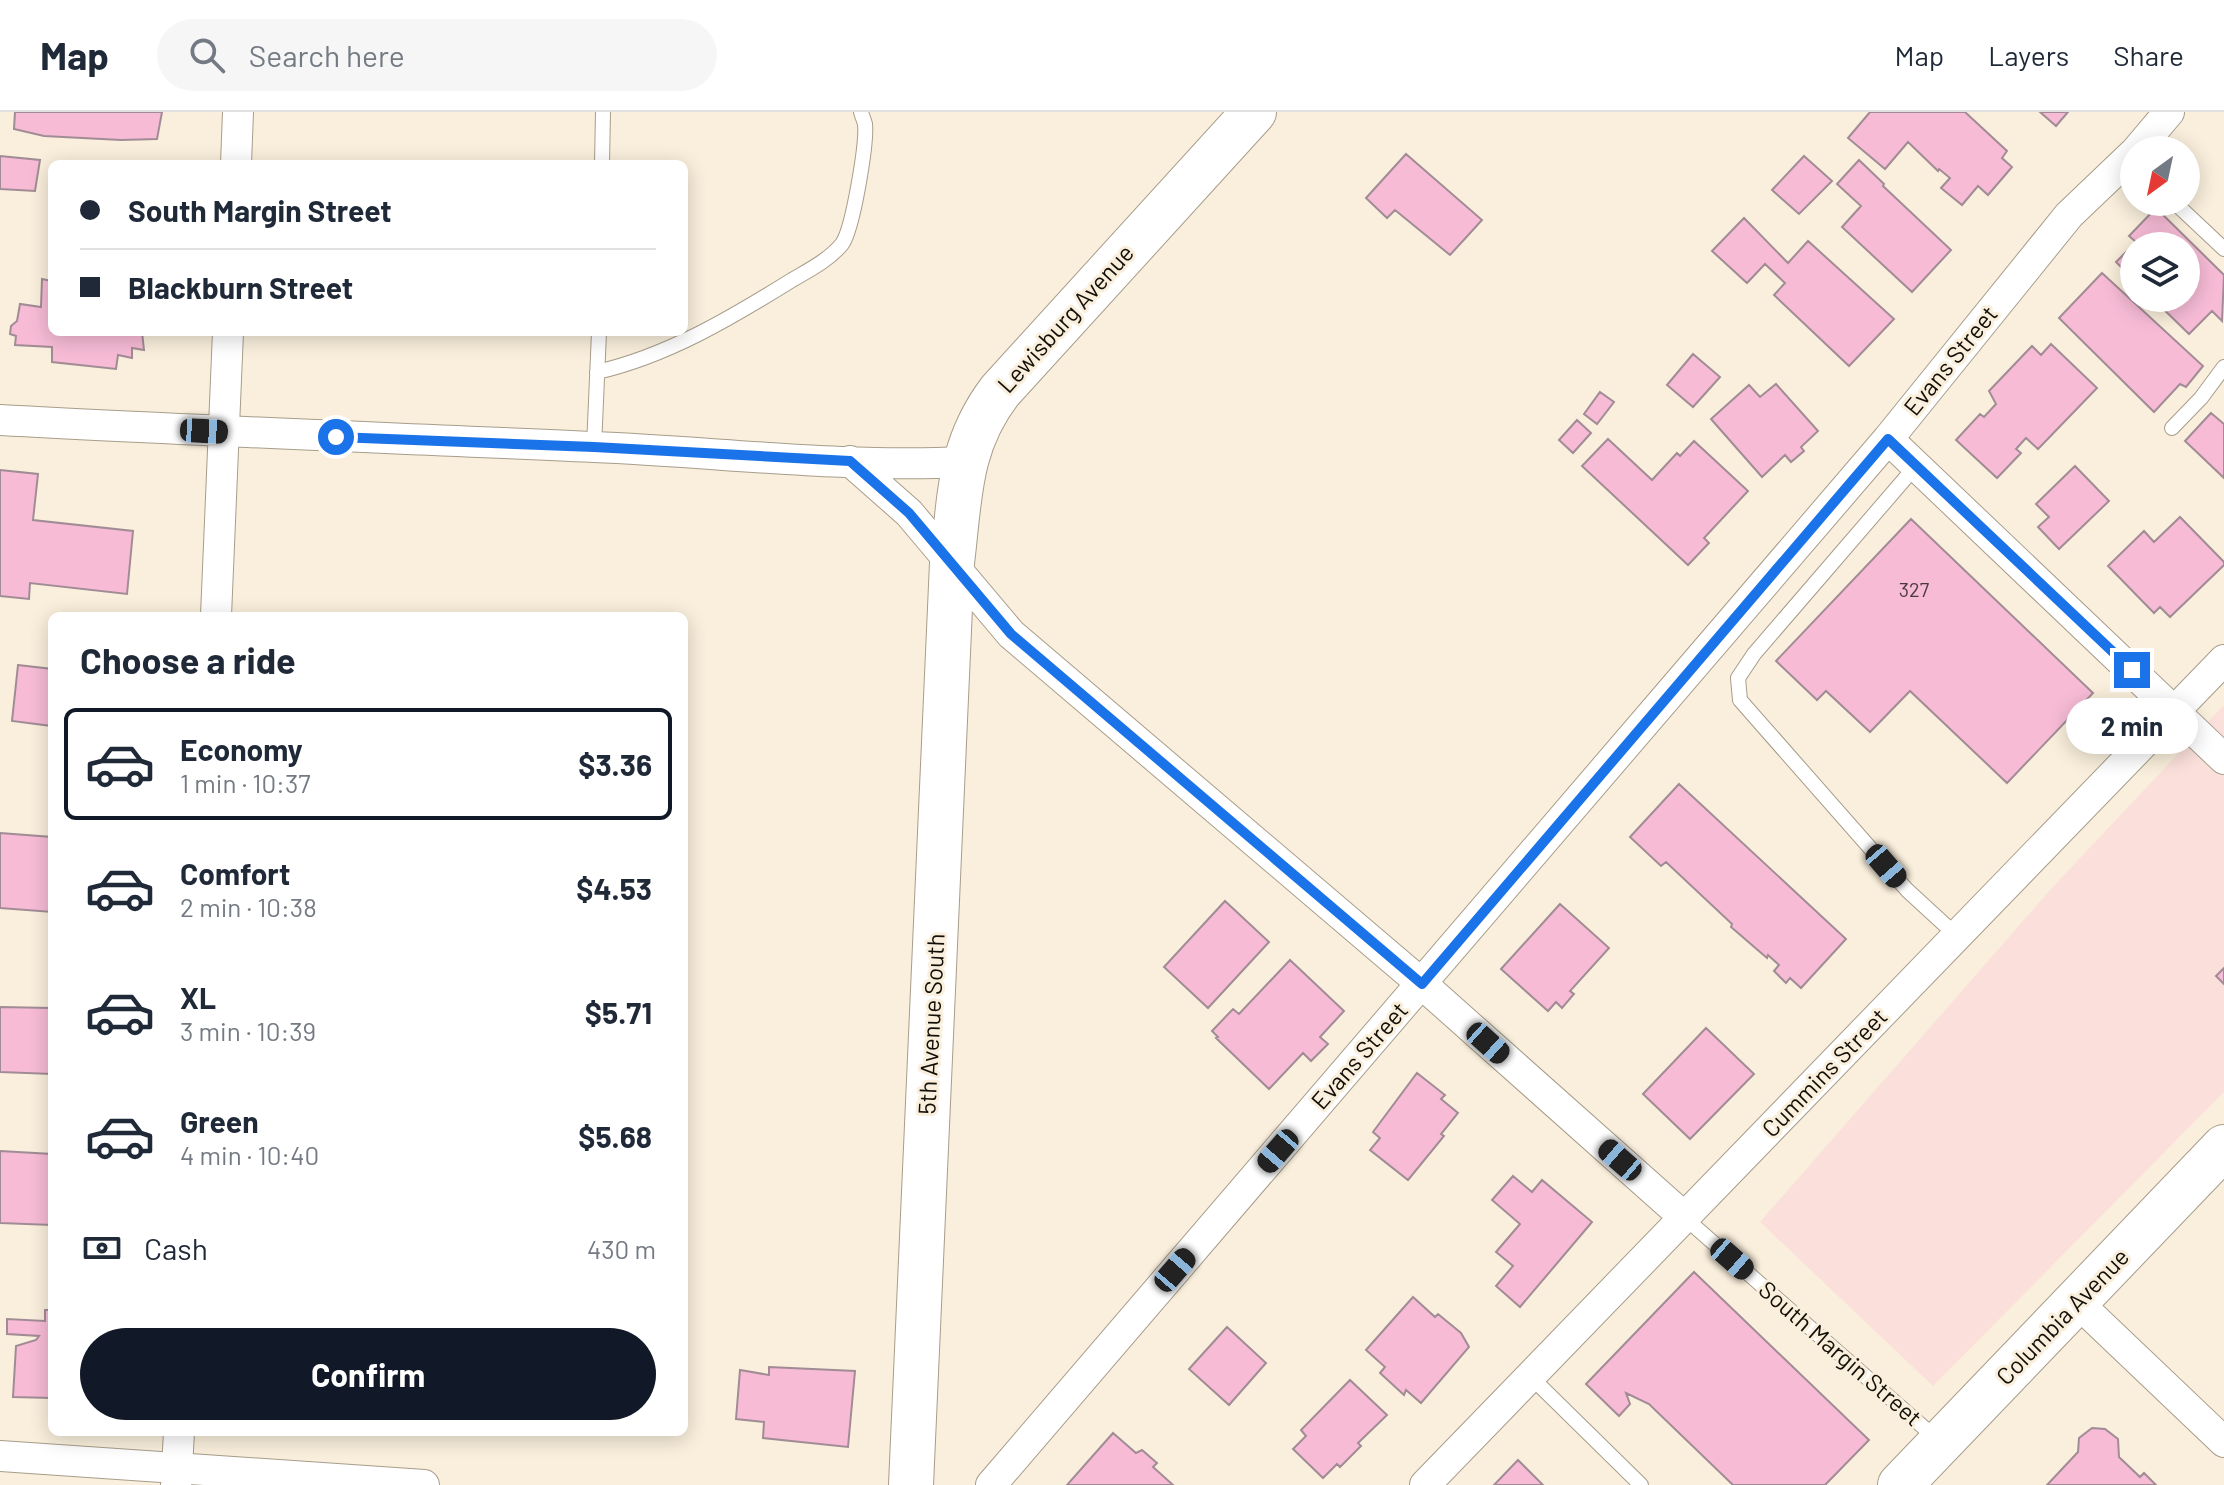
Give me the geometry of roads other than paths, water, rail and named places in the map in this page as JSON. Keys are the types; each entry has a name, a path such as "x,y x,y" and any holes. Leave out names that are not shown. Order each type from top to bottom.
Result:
{"main road":[{"name":"Lewisburg Avenue","path":"952,563 964,462 982,415 1000,391 1254,112"},
{"name":"5th Avenue South","path":"911,1485 952,563"},
{"name":"Columbia Avenue","path":"1900,1485 2224,1147"}],"street":[{"path":"236,160 238,112"},
{"name":"Evans Street","path":"2149,136 2169,112"},
{"name":"Evans Street","path":"991,1485 1888,439 2069,215 2120,168"},
{"path":"216,612 228,336"},
{"path":"0,420 850,461 964,462"},
{"path":"1888,439 2224,759"},
{"name":"South Margin Street","path":"850,461 909,513 1011,634 1422,984 1685,1218"},
{"name":"Cummins Street","path":"1425,1485 2224,660"},
{"path":"2077,1302 2224,1442"},
{"path":"177,1476 179,1436"},
{"path":"0,1456 177,1476 424,1485"}],"lane":[{"path":"602,160 603,112"},
{"path":"597,372 630,364 684,341 781,287 827,258 843,243 852,218 860,169 865,123 861,112"},
{"path":"2189,216 2224,249"},
{"path":"594,447 599,336"},
{"path":"2172,428 2201,398 2224,367"},
{"path":"1915,467 1754,654 1738,678 1740,700 1907,890 1957,936"},
{"name":"South Margin Street","path":"1685,1218 1941,1443"},
{"path":"1530,1376 1641,1485"}]}
